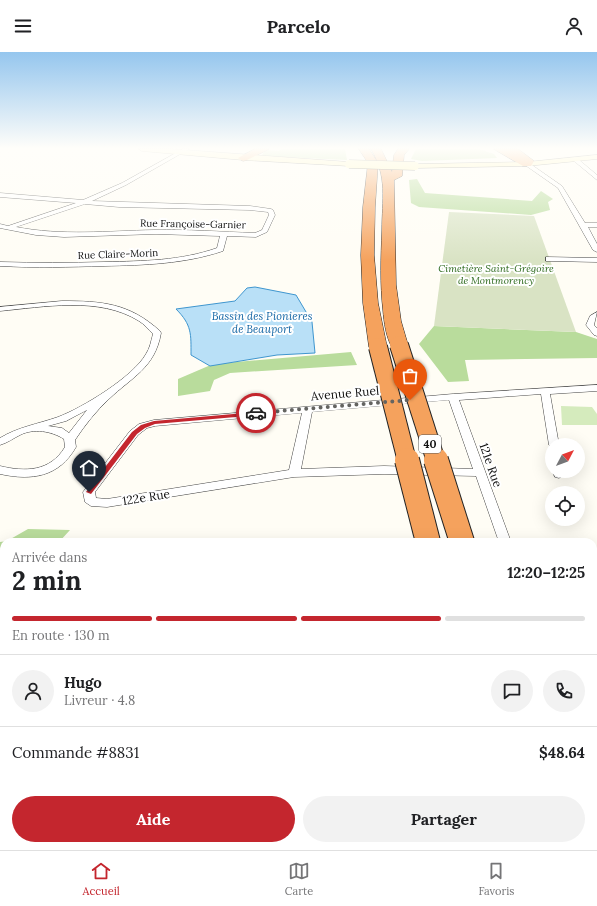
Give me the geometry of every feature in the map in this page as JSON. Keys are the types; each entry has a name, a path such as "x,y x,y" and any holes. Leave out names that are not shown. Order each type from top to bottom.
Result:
{"highway":[{"name":"40","path":"370,186 369,274 372,322 427,538"},
{"name":"40","path":"389,186 388,228 392,320 461,538"}],"street":[{"path":"0,230 56,214 84,203 116,186"},
{"path":"559,186 567,196 597,250"},
{"path":"0,195 84,203"},
{"name":"Rue Françoise-Garnier","path":"0,226 36,233 64,235 156,232 256,235 265,231 272,215 271,211 243,208 84,203"},
{"path":"583,225 597,225"},
{"name":"Rue Claire-Morin","path":"0,264 40,266 177,262 200,257 220,249 224,235"},
{"path":"549,259 597,260"},
{"path":"0,308 68,304 89,305 136,314 148,323 157,334 156,345 147,362 106,396 70,439"},
{"path":"597,315 593,318 590,325 597,333"},
{"name":"Avenue Ruel","path":"143,426 154,423 454,396 597,388"},
{"path":"545,391 553,438"},
{"path":"0,432 18,432 36,428 62,419 106,396"},
{"name":"121e Rue","path":"454,396 504,538"},
{"path":"294,473 308,409"},
{"name":"122e Rue","path":"143,426 134,433 89,492 91,502 107,503 294,473 384,470 480,473"},
{"path":"0,470 16,475 49,469 58,464 68,454 72,445 70,439 60,431 36,428"},
{"path":"0,442 18,432"}],"green space":[{"path":"410,186 421,186 425,193 532,201 541,191 553,199 548,202 550,210 531,215 419,207 411,203"},
{"name":"Cimetière Saint-Grégoire de Montmorency","path":"449,212 534,216 576,332 434,326"},
{"path":"434,326 576,332 597,339 597,358 465,360 469,381 448,382 419,344"},
{"path":"351,352 357,365 230,373 214,380 210,391 178,396 178,379 213,364"},
{"path":"561,406 592,407 597,414 597,425 562,425"},
{"path":"28,529 70,530 63,538 12,538"}],"water":[{"name":"Bassin des Pionieres de Beauport","path":"255,287 296,295 312,322 315,353 277,355 210,366 191,355 190,330 185,320 176,309 235,301 247,288"}],"way so far":[{"path":"256,413 410,400"}],"route":[{"path":"89,492 134,433 143,426 154,423 256,413"}]}
